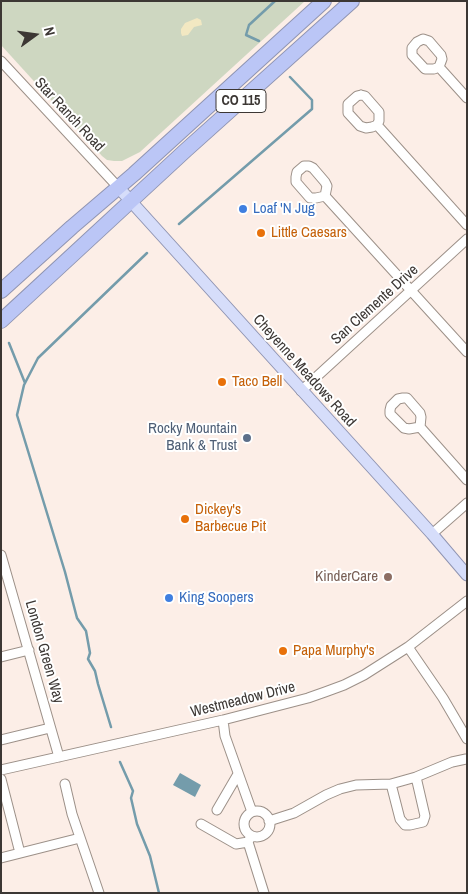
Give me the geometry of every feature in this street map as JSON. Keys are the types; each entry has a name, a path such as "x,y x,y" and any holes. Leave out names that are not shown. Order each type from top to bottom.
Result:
{"highway":[{"name":"CO 115","path":"1,291 118,188 324,1"},
{"name":"CO 115","path":"1,321 186,150 352,1"}],"main road":[{"name":"Cheyenne Meadows Road","path":"118,188 467,575"}],"street":[{"name":"Star Ranch Road","path":"1,61 118,188"},
{"path":"439,67 467,98"},
{"path":"377,125 467,225"},
{"path":"325,196 467,352"},
{"name":"San Clemente Drive","path":"301,391 467,239"},
{"path":"420,427 467,480"},
{"path":"432,534 467,503"},
{"name":"London Green Way","path":"1,555 4,576 29,650 59,757"},
{"name":"Westmeadow Drive","path":"1,770 223,720 308,698 344,685 364,675 408,647 467,601"},
{"path":"408,647 443,698 467,739"},
{"path":"1,657 29,650"},
{"path":"223,720 225,736 252,812"},
{"path":"1,740 50,728"},
{"path":"269,821 294,813 340,789 356,785 391,784 416,778 452,762 466,760 467,749"},
{"path":"217,810 238,774"},
{"path":"391,784 400,819 405,825 423,822 425,816 416,778"},
{"path":"1,779 20,853"},
{"path":"65,784 72,814 99,893"},
{"path":"201,824 236,844 249,839 265,834 269,827 266,815 259,811 252,812 247,816 244,823 246,832 249,839 264,893"},
{"path":"1,858 80,838"}],"green space":[{"path":"1,1 305,1 140,152 122,161 114,161 107,160 102,156 1,45"}],"sand":[{"path":"197,18 201,20 202,25 194,27 188,35 182,36 181,29 185,23"}],"water":[{"path":"180,773 201,785 195,797 173,785"}],"waterway":[{"path":"259,41 246,35 249,25 275,1"},
{"path":"179,224 312,109 312,100 290,77"},
{"path":"111,727 95,671 88,659 90,653 86,631 77,618 65,572 17,415 24,385 38,358 147,253"},
{"path":"9,343 25,383"},
{"path":"120,762 133,791 131,798 137,824 150,856 159,893"}],"place":[{"name":"Loaf 'N Jug","path":"243,209"},
{"name":"Little Caesars","path":"261,233"},
{"name":"Taco Bell","path":"222,382"},
{"name":"Rocky Mountain Bank & Trust","path":"247,438"},
{"name":"Dickey's Barbecue Pit","path":"185,519"},
{"name":"KinderCare","path":"388,577"},
{"name":"King Soopers","path":"169,598"},
{"name":"Papa Murphy's","path":"283,651"}]}
